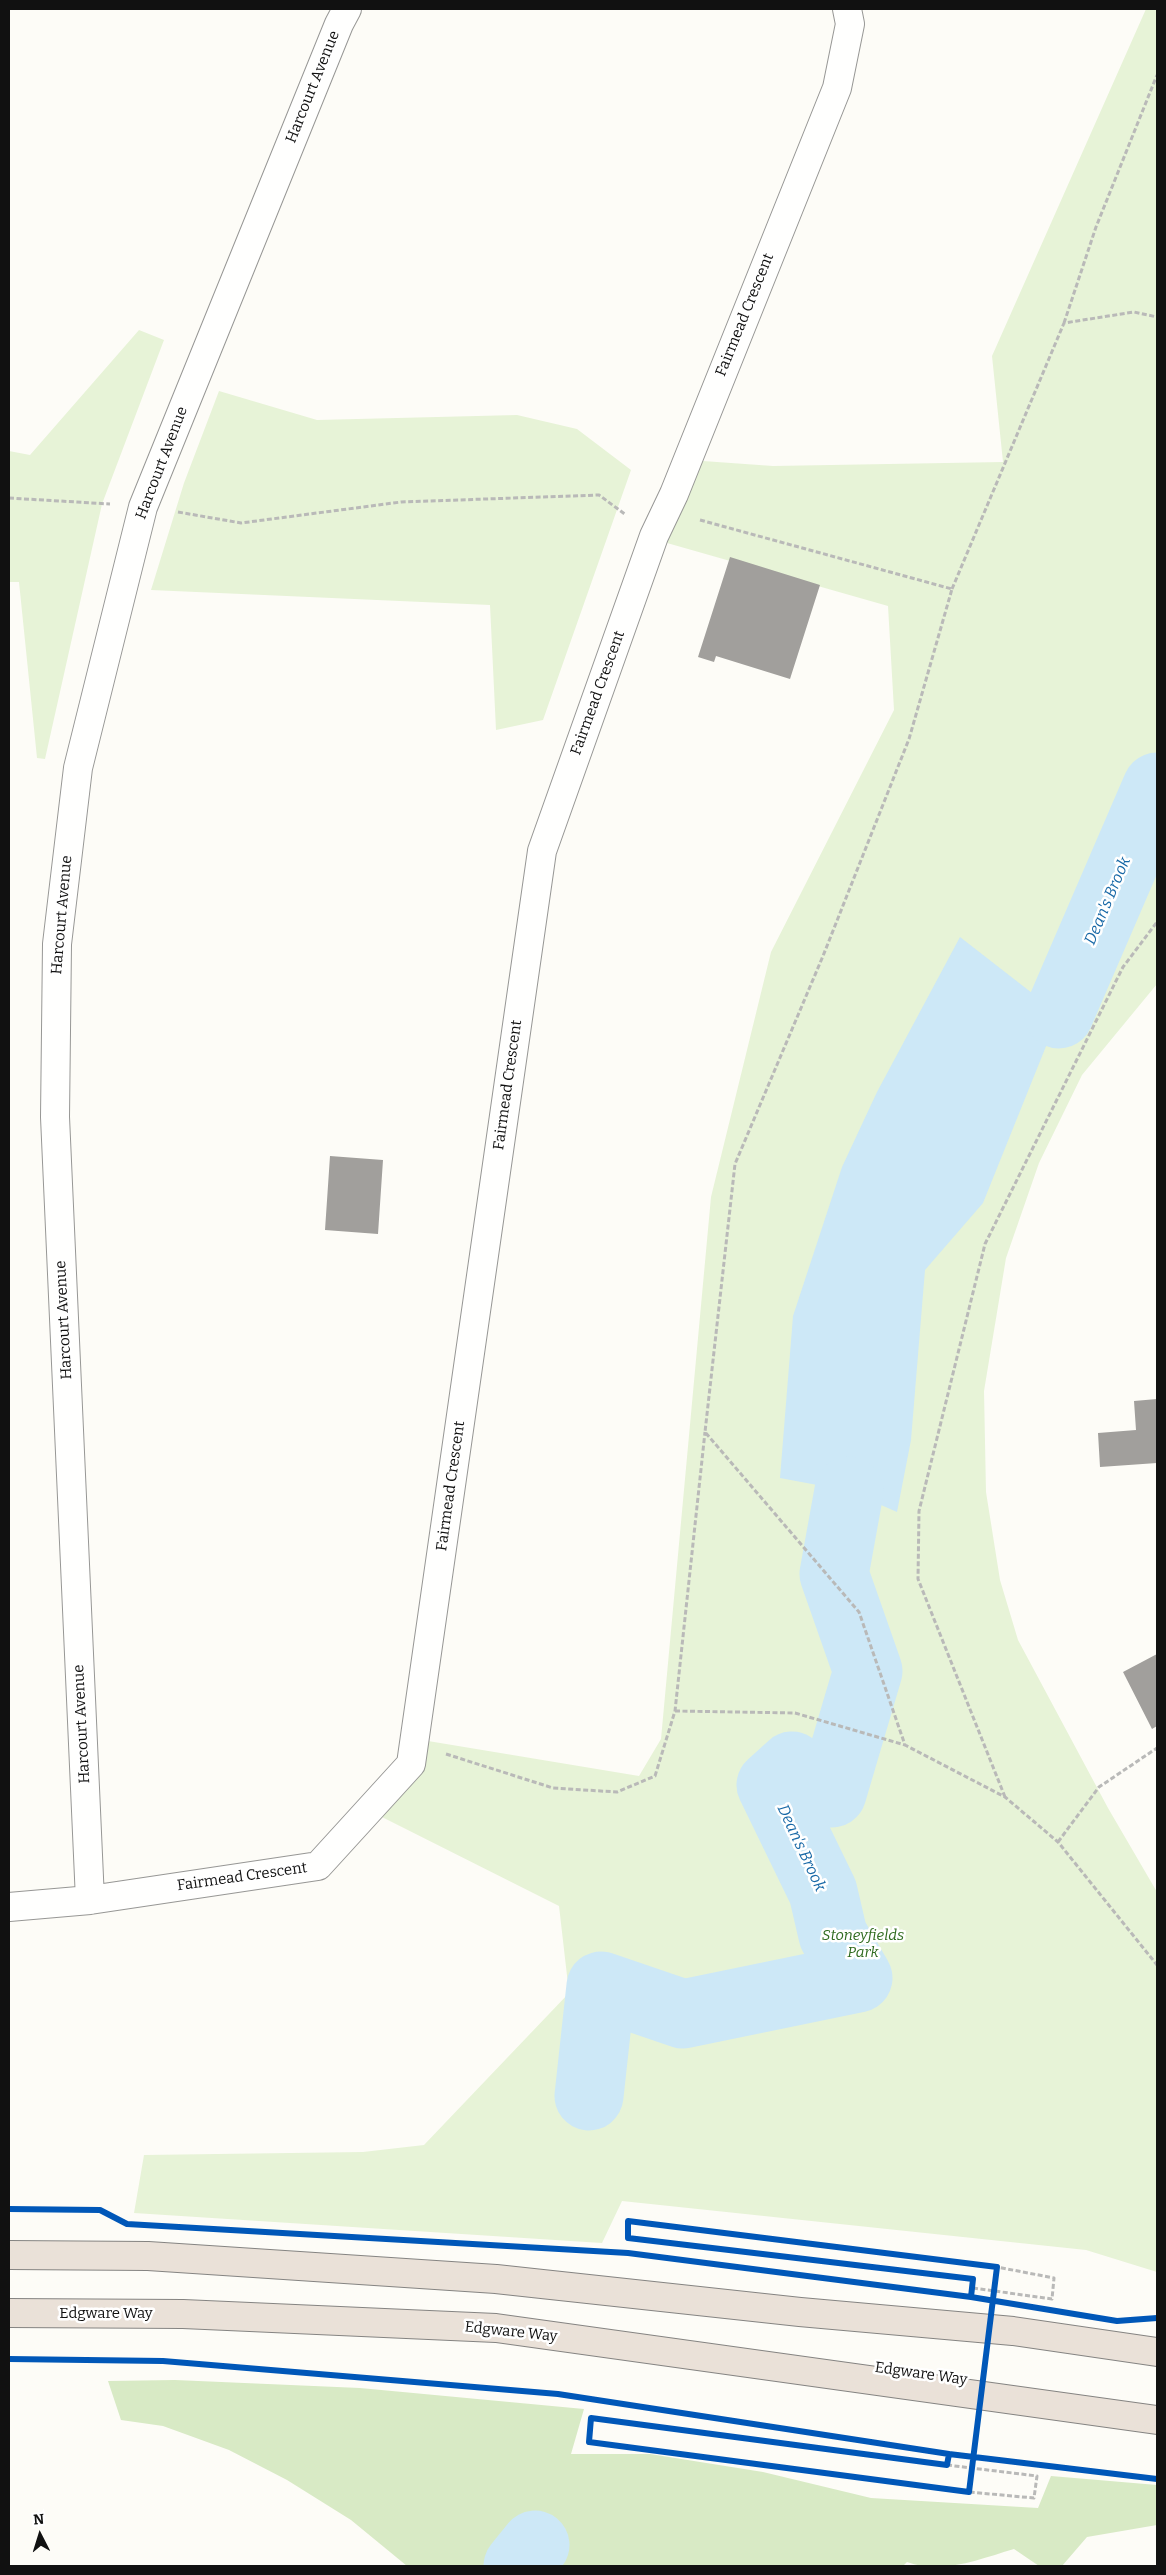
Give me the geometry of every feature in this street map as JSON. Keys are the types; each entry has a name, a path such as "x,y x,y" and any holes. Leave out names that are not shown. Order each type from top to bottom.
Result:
{"highway":[{"path":"9,2254 148,2256 496,2279 800,2312 1013,2331 1157,2352"},
{"name":"Edgware Way","path":"9,2314 183,2314 496,2328 1157,2420"}],"street":[{"name":"Harcourt Avenue","path":"90,1900 56,1117 57,944 78,768 143,507 335,33 347,9"},
{"name":"Fairmead Crescent","path":"9,1907 90,1900 318,1866 411,1764 542,851 654,536 837,88 850,24 847,9"}],"path":[{"path":"413,1747 445,1754 553,1788 618,1792 655,1776 675,1711 735,1164 823,956 909,739 952,589 1064,323 1096,227 1157,75"},
{"path":"1064,323 1134,312 1157,317"},
{"path":"9,498 143,507 241,523 402,502 599,495 654,536"},
{"path":"665,511 952,589"},
{"path":"1005,1797 918,1579 919,1511 985,1244 1123,967 1157,922"},
{"path":"705,1432 859,1612 904,1746"},
{"path":"675,1711 795,1712 904,1746 1005,1797 1058,1842 1157,1965"},
{"path":"1058,1842 1099,1787 1157,1748"},
{"path":"973,2288 1052,2299 1054,2278 988,2266"},
{"path":"996,2277 998,2267"},
{"path":"971,2297 973,2279"},
{"path":"994,2296 995,2286"},
{"path":"938,2463 948,2462 1037,2476 1034,2498 959,2491"},
{"path":"972,2473 973,2463"},
{"path":"969,2492 970,2482"}],"green space":[{"name":"Stoneyfields Park","path":"1146,9 1157,9 1157,984 1082,1075 1039,1163 1006,1258 984,1391 986,1492 1000,1580 1018,1640 1108,1808 1157,1892 1157,2272 1086,2250 622,2201 602,2243 134,2213 144,2155 363,2152 424,2145 569,1993 559,1906 368,1810 416,1739 639,1776 661,1739 711,1197 771,952 894,710 888,606 653,539 689,460 773,466 1003,462 992,356"},
{"path":"139,330 164,340 102,504 45,759 37,758 19,582 9,582 9,451 30,455"},
{"path":"219,391 317,420 517,415 577,429 631,470 543,720 496,730 490,605 151,590 184,483"},
{"path":"175,2380 360,2388 584,2409 571,2454 650,2454 763,2472 871,2498 1038,2508 1051,2476 1157,2485 1157,2525 1087,2537 1062,2566 1039,2566 1014,2549 961,2564 934,2567 920,2566 907,2562 903,2566 407,2566 351,2520 287,2480 229,2450 163,2426 121,2420 108,2381"}],"water":[{"path":"960,937 1059,1014 983,1203 925,1270 911,1440 897,1512 849,1491 780,1478 793,1316 842,1167 877,1092"}],"building":[{"path":"730,557 820,585 790,679 716,656 714,662 698,657"},
{"path":"330,1156 383,1160 378,1234 325,1230"},
{"path":"1157,1399 1157,1463 1100,1467 1098,1433 1136,1430 1134,1401"},
{"path":"1157,1654 1157,1726 1152,1729 1123,1672"}],"waterway":[{"name":"Dean's Brook","path":"1059,1014 1157,787"},
{"name":"Dean's Brook","path":"589,2096 601,1986 683,2014 858,1978 833,1935 823,1892 771,1785 792,1766 832,1793 868,1671 834,1574 849,1491"},
{"name":"Dean's Brook","path":"518,2566 535,2545"}],"cycle path":[{"path":"9,2209 100,2210 127,2224 628,2253 971,2297 1117,2321 1157,2318"},
{"path":"949,2454 947,2465 591,2418 589,2442 969,2492 997,2267 628,2221 628,2238 973,2279 971,2297"},
{"path":"9,2359 163,2361 558,2394 949,2454 1157,2479"}]}
